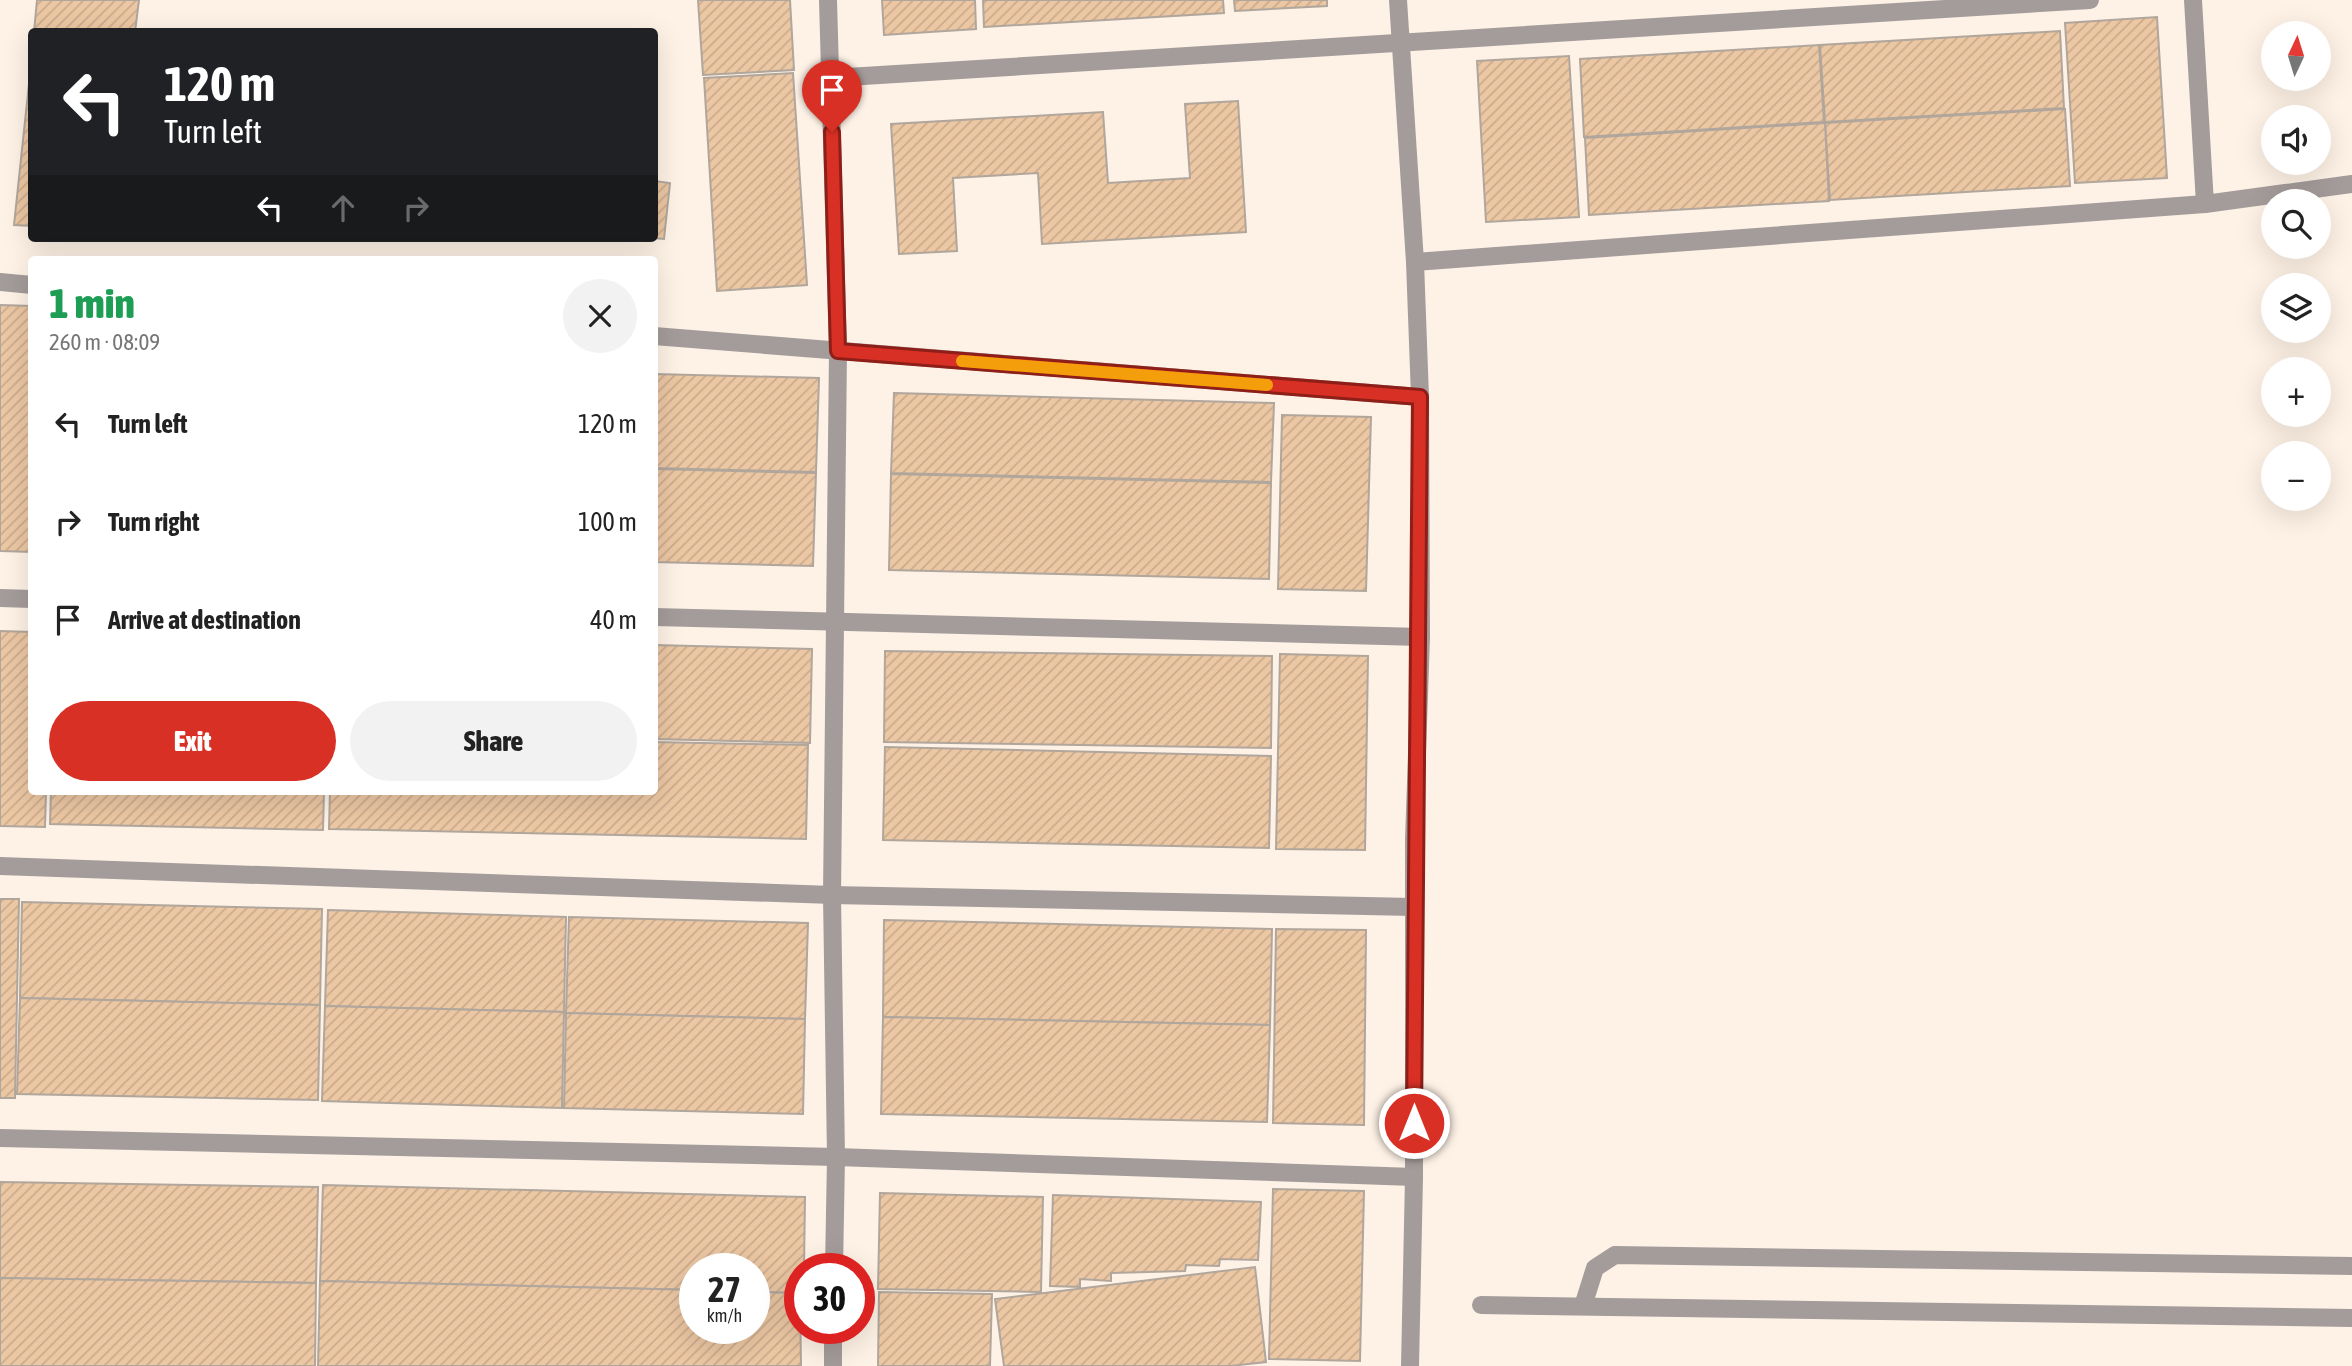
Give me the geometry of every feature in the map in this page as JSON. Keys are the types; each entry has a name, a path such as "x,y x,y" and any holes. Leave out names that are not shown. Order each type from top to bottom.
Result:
{"street":[{"path":"828,0 838,351 832,895 836,1157 834,1253"},
{"path":"1398,0 1415,262 1420,397 1421,637 1413,907 1414,1177 1410,1366"},
{"path":"831,78 2090,0"},
{"path":"2193,0 2205,204"},
{"path":"1415,262 2205,204 2352,184"},
{"path":"0,282 28,285"},
{"path":"658,336 1420,397"},
{"path":"0,598 28,599"},
{"path":"658,617 1421,637"},
{"path":"0,866 832,895 1413,907"},
{"path":"0,1138 836,1157 1414,1177"},
{"path":"1583,1306 1595,1268 1615,1255 2352,1266"},
{"path":"1481,1305 2352,1318"},
{"path":"833,1344 833,1366"}],"building":[{"path":"37,0 139,0 136,28 34,28"},
{"path":"698,0 790,0 794,70 703,75"},
{"path":"882,0 975,0 976,29 884,35"},
{"path":"983,0 1223,0 1224,13 984,27"},
{"path":"1234,0 1327,0 1327,6 1235,11"},
{"path":"2157,17 2167,178 2075,183 2065,23"},
{"path":"2060,31 2064,108 1825,122 1820,45"},
{"path":"1819,45 1824,122 1584,137 1580,59"},
{"path":"1569,56 1579,217 1486,222 1477,61"},
{"path":"793,73 807,285 717,291 704,78"},
{"path":"28,93 28,226 14,225"},
{"path":"1238,101 1246,232 1042,244 1038,173 953,178 957,251 899,254 891,124 1103,112 1108,183 1190,178 1185,104"},
{"path":"2065,109 2070,186 1830,200 1825,123"},
{"path":"1825,123 1829,201 1589,215 1585,138"},
{"path":"658,182 670,183 664,239 658,238"},
{"path":"0,305 28,306 28,552 0,551"},
{"path":"658,374 819,378 816,472 658,468"},
{"path":"894,393 1274,403 1271,482 891,473"},
{"path":"1282,415 1371,417 1366,591 1278,589"},
{"path":"658,469 816,473 813,566 658,562"},
{"path":"891,474 1271,483 1269,579 889,570"},
{"path":"0,631 28,632 28,795 46,795 45,827 0,826"},
{"path":"658,645 812,649 810,743 658,739"},
{"path":"885,651 1272,656 1271,748 884,742"},
{"path":"1280,654 1368,656 1365,850 1276,849"},
{"path":"658,742 808,745 806,839 329,829 330,795 658,795"},
{"path":"885,747 1271,756 1269,848 883,840"},
{"path":"51,795 324,795 323,830 50,824"},
{"path":"0,899 19,899 15,1098 0,1098"},
{"path":"22,902 322,909 320,1005 20,998"},
{"path":"328,910 566,917 564,1012 325,1006"},
{"path":"569,917 808,923 805,1019 566,1013"},
{"path":"884,920 1272,929 1270,1025 883,1017"},
{"path":"1276,929 1366,930 1364,1125 1273,1123"},
{"path":"20,998 320,1005 318,1100 17,1094"},
{"path":"325,1006 564,1012 562,1108 322,1101"},
{"path":"566,1013 805,1019 803,1114 564,1108"},
{"path":"883,1017 1270,1025 1267,1122 881,1114"},
{"path":"0,1182 318,1187 316,1283 0,1278"},
{"path":"323,1185 805,1197 804,1253 784,1253 784,1293 770,1292 770,1253 679,1253 679,1290 320,1281"},
{"path":"1273,1189 1364,1191 1360,1361 1269,1359"},
{"path":"880,1193 1043,1197 1041,1292 878,1289"},
{"path":"1053,1195 1261,1202 1258,1260 1220,1259 1219,1266 1186,1265 1185,1271 1111,1273 1111,1281 1080,1279 1080,1287 1050,1286"},
{"path":"1255,1267 1266,1362 1230,1366 1004,1366 995,1299"},
{"path":"0,1278 316,1283 315,1366 0,1366"},
{"path":"320,1281 679,1290 679,1344 770,1344 770,1292 784,1293 784,1344 801,1344 801,1366 318,1366"},
{"path":"879,1292 992,1294 990,1366 878,1366"}],"slow traffic":[{"path":"962,361 1267,385"}],"route":[{"path":"832,132 838,351 1420,397 1421,637 1413,907 1414,1123"}]}
